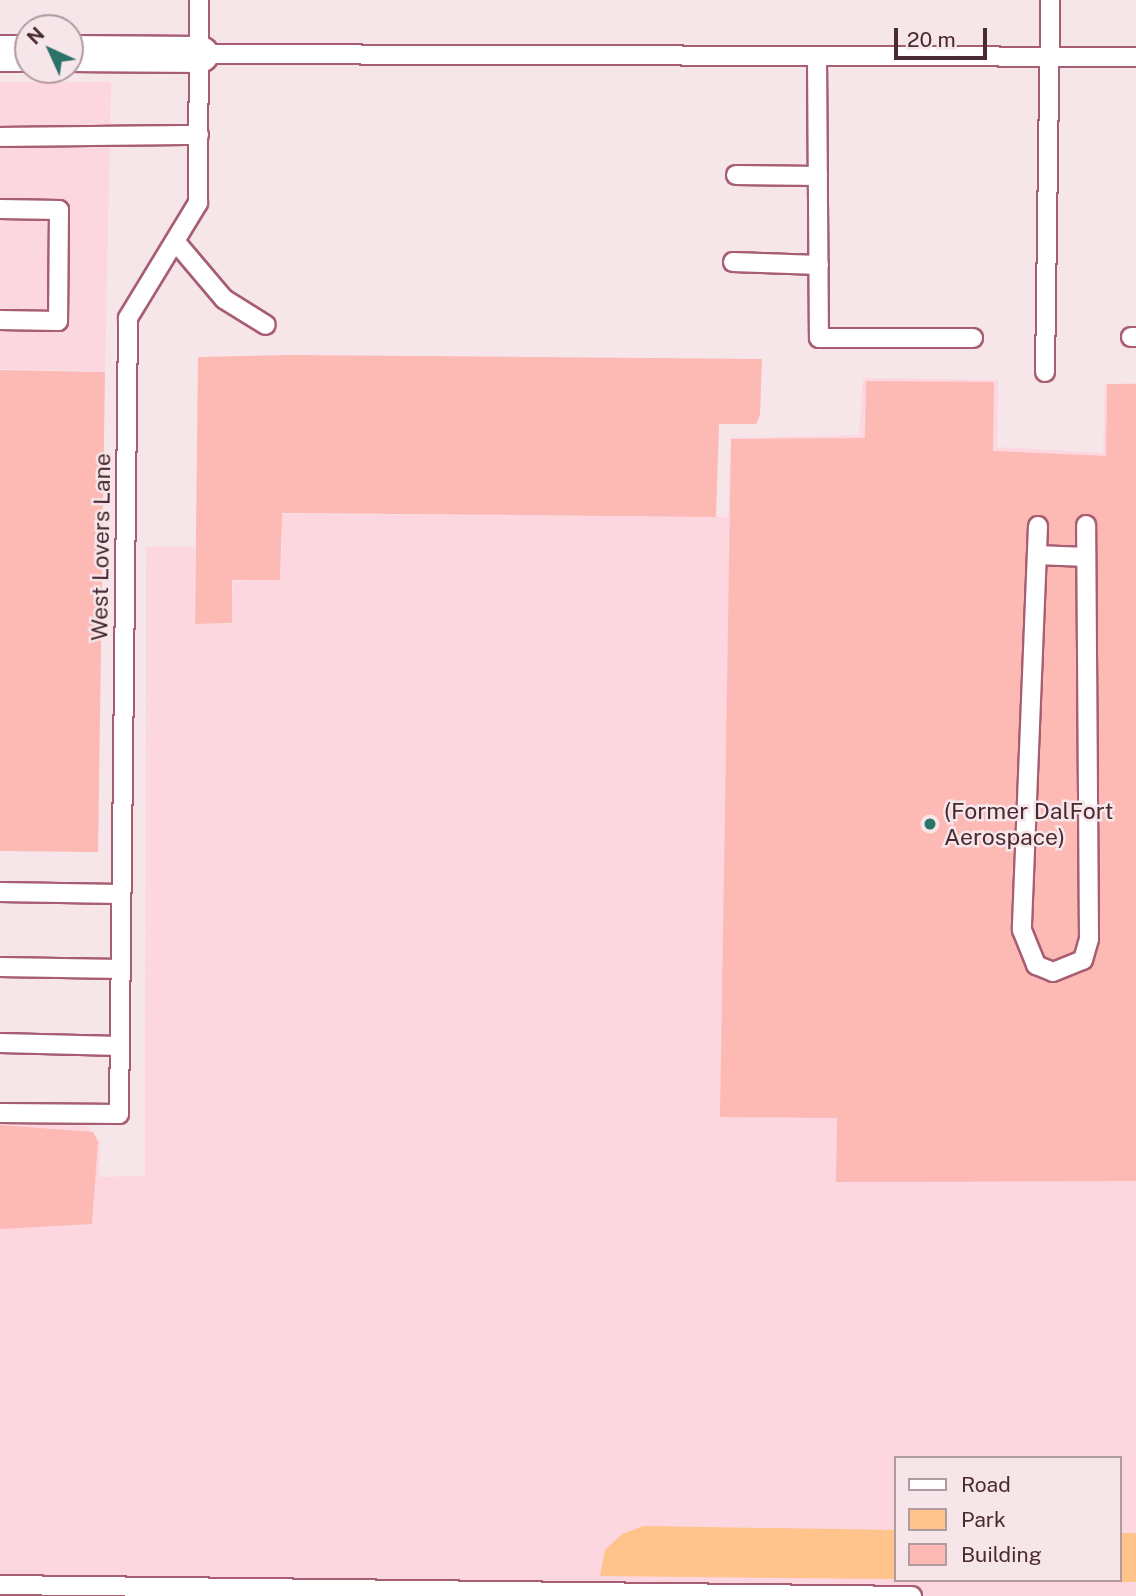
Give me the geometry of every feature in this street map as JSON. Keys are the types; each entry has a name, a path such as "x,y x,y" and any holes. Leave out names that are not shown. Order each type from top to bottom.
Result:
{"street":[{"path":"84,53 200,54"}],"lane":[{"name":"West Lovers Lane","path":"0,1113 119,1114 128,318 198,203 199,0"},
{"path":"1045,372 1050,0"},
{"path":"200,54 1136,57"},
{"path":"817,57 819,338 974,338"},
{"path":"0,137 199,135"},
{"path":"736,175 818,176"},
{"path":"0,209 59,210 59,224 58,321 0,320"},
{"path":"176,242 224,299 266,325"},
{"path":"733,262 819,265"},
{"path":"1038,526 1023,930 1031,957 1053,972 1083,960 1089,939 1086,525"},
{"path":"1037,555 1086,557"},
{"path":"0,892 121,894"},
{"path":"0,967 121,969"},
{"path":"0,1043 120,1046"},
{"path":"0,1584 912,1596"}],"shaded area":[{"path":"0,82 111,82 105,371 0,369"},
{"path":"863,378 998,380 997,447 1103,453 1105,384 1136,383 1136,1596 0,1596 0,1124 87,1126 100,1141 99,1177 145,1176 146,547 195,547 194,624 231,624 233,581 281,580 282,514 728,517 731,438 859,435"}],"green space":[{"path":"644,1526 894,1530 894,1579 600,1576 605,1550 622,1534"},
{"path":"1122,1533 1136,1533 1136,1582 1122,1582"}],"building":[{"path":"288,355 762,359 760,415 756,424 719,424 716,517 282,513 280,580 232,580 232,623 195,624 198,357"},
{"path":"0,370 105,372 98,852 0,851"},
{"name":"(Former DalFort Aerospace)","path":"866,381 994,382 993,451 1106,456 1107,384 1136,384 1136,1181 836,1182 837,1118 720,1117 731,439 865,438"},
{"path":"0,1125 93,1132 98,1142 92,1224 0,1229"}],"place":[{"name":"(Former DalFort Aerospace)","path":"930,824"}]}
